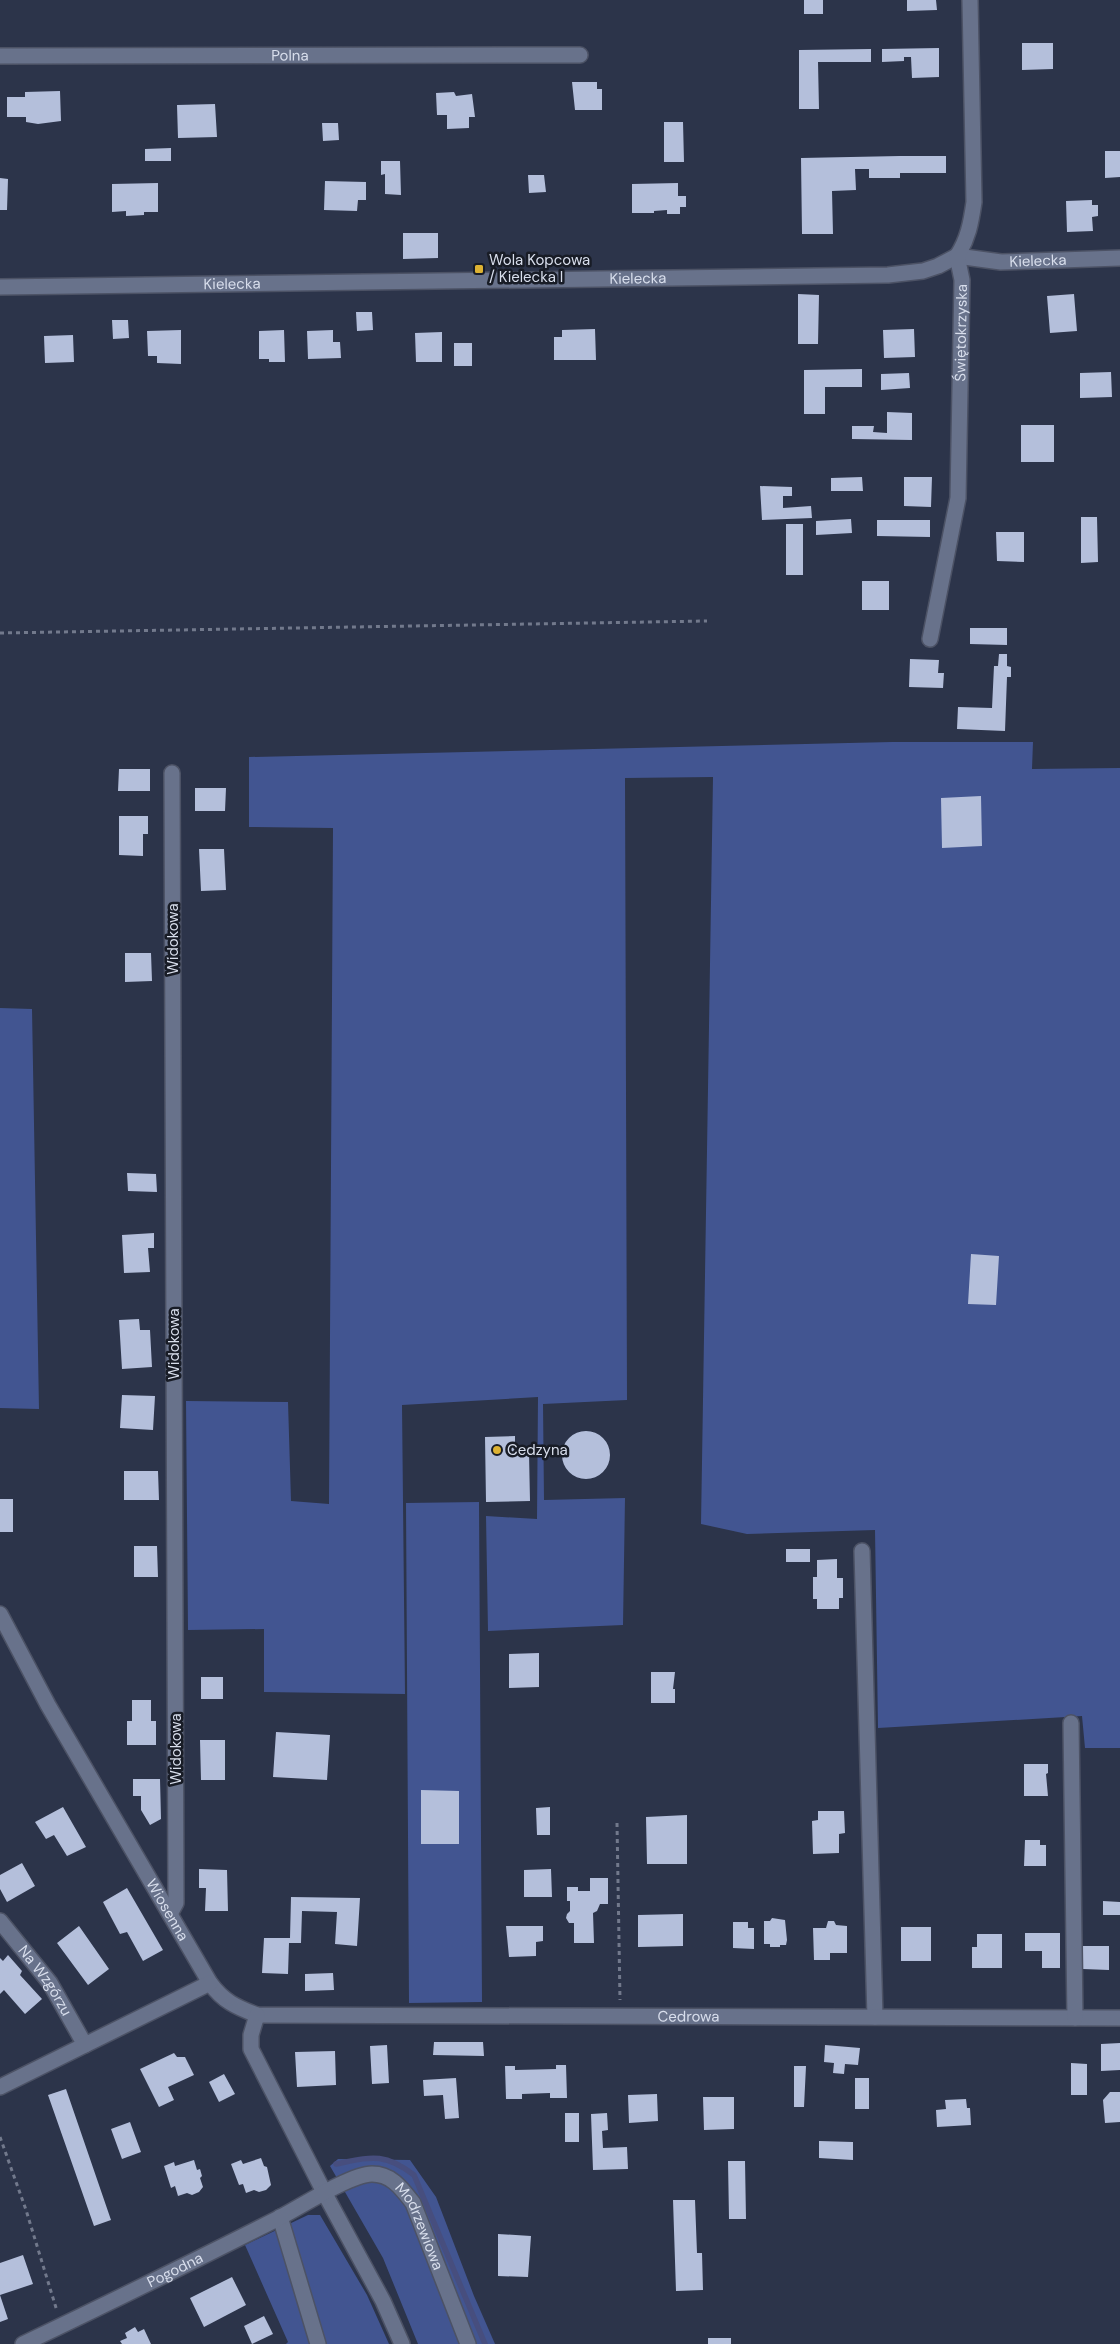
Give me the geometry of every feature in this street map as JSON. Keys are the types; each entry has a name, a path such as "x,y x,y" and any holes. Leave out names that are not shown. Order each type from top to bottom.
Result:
{"street":[{"path":"957,256 966,243 974,202 970,0"},
{"name":"Polna","path":"0,56 580,55"},
{"name":"Kielecka","path":"0,287 888,275 922,271 938,266 957,256 1001,262 1120,258"},
{"name":"Świętokrzyska","path":"930,638 958,498 962,280 957,256"},
{"name":"Widokowa","path":"170,1914 176,1903 172,772"},
{"path":"862,1551 875,2017"},
{"name":"Wiosenna","path":"0,1614 48,1706 210,1983 219,1995 232,2006 257,2015"},
{"path":"1071,1723 1075,2018"},
{"name":"Na Wzgórzu","path":"0,1921 50,1983 85,2044"},
{"path":"0,2087 210,1983"},
{"path":"257,2015 251,2036 250,2049 383,2301 402,2344"},
{"name":"Cedrowa","path":"257,2015 1120,2018"},
{"name":"Modrzewiowa","path":"325,2194 344,2182 371,2174 387,2177 398,2185 413,2203 468,2344"},
{"name":"Pogodna","path":"23,2344 325,2194"},
{"path":"280,2217 318,2344"}],"path":[{"path":"0,633 707,621"},
{"path":"617,1823 620,2016"},
{"path":"0,2137 26,2210 62,2325"}],"shaded area":[{"path":"892,742 1033,742 1032,769 1120,768 1120,1748 1085,1748 1082,1716 878,1728 875,1530 747,1534 701,1524 713,777 625,778 627,1400 543,1404 544,1500 625,1498 623,1625 488,1631 486,1516 537,1519 538,1397 402,1405 405,1694 264,1692 264,1629 188,1630 186,1401 288,1402 291,1501 329,1504 333,828 249,827 249,757"},
{"path":"0,1008 32,1009 39,1409 0,1408"},
{"path":"479,1502 482,2002 409,2003 406,1503"},
{"path":"338,2159 410,2160 436,2197 474,2296 495,2344 418,2344 383,2258 330,2166"},
{"path":"308,2215 320,2215 367,2295 389,2344 286,2344 288,2342 245,2245"}],"building":[{"path":"804,0 823,0 823,14 804,14"},
{"path":"907,0 936,0 937,10 907,11"},
{"path":"1022,43 1053,43 1053,69 1022,70"},
{"path":"939,48 939,77 912,78 911,57 904,57 904,61 882,62 882,49"},
{"path":"871,49 871,62 818,62 819,109 799,109 799,50"},
{"path":"572,82 597,82 597,89 602,89 602,110 575,110"},
{"path":"60,91 61,121 38,124 26,122 26,117 7,117 7,97 25,97 25,92"},
{"path":"454,92 456,96 472,94 475,117 469,117 469,128 447,129 447,115 437,115 436,93"},
{"path":"215,104 217,137 178,138 177,105"},
{"path":"664,122 683,122 684,162 664,162"},
{"path":"322,123 338,123 339,140 323,141"},
{"path":"171,148 171,161 145,161 145,149"},
{"path":"1105,151 1120,151 1120,177 1105,178"},
{"path":"946,156 946,173 900,173 900,178 869,178 869,169 855,169 856,190 832,191 833,234 802,234 801,158"},
{"path":"381,161 400,161 401,195 385,194 385,174 381,175"},
{"path":"528,175 544,175 546,192 529,193"},
{"path":"0,178 8,179 7,210 0,210"},
{"path":"325,181 366,182 366,200 358,200 357,211 324,210"},
{"path":"158,183 158,212 144,212 144,215 126,216 126,211 112,212 112,184"},
{"path":"678,183 678,196 686,196 686,207 680,207 680,214 667,214 667,210 654,211 654,213 632,213 632,184"},
{"path":"1092,200 1092,205 1098,205 1098,216 1092,217 1093,231 1067,232 1066,201"},
{"path":"403,233 438,233 438,258 403,259"},
{"path":"798,294 819,295 818,344 798,344"},
{"path":"1074,294 1077,331 1050,333 1047,296"},
{"path":"356,312 372,312 373,330 357,331"},
{"path":"112,320 128,320 129,338 113,339"},
{"path":"595,329 596,360 554,360 554,337 562,337 562,330"},
{"path":"914,329 915,357 884,358 883,330"},
{"path":"181,330 181,364 157,363 157,356 148,356 147,331"},
{"path":"284,330 285,362 269,362 269,359 259,359 259,331"},
{"path":"333,330 333,342 340,342 341,358 308,359 307,331"},
{"path":"442,332 442,362 416,362 415,333"},
{"path":"73,335 74,362 45,363 44,336"},
{"path":"454,343 472,343 472,366 454,366"},
{"path":"862,369 862,387 825,387 825,414 804,414 804,370"},
{"path":"1111,372 1112,397 1080,398 1080,373"},
{"path":"909,373 910,388 881,390 881,374"},
{"path":"887,412 912,413 912,440 852,439 852,426 874,426 873,432 887,433"},
{"path":"1021,425 1054,425 1054,462 1021,462"},
{"path":"862,477 863,491 831,491 831,478"},
{"path":"904,477 932,477 931,507 904,506"},
{"path":"760,486 792,487 792,496 783,496 783,508 811,506 812,518 762,520"},
{"path":"1081,517 1097,517 1098,562 1081,563"},
{"path":"851,519 852,533 816,535 816,521"},
{"path":"877,520 930,520 930,537 877,536"},
{"path":"786,524 803,524 803,575 786,575"},
{"path":"996,532 1024,532 1024,562 997,561"},
{"path":"862,581 889,581 889,610 862,610"},
{"path":"970,628 1007,628 1007,645 970,644"},
{"path":"999,654 1007,654 1007,666 1011,667 1011,677 1007,677 1005,731 957,729 958,707 992,708 994,666 998,666"},
{"path":"910,659 939,660 938,673 944,673 943,688 909,687"},
{"path":"119,769 150,769 150,791 118,791"},
{"path":"195,788 226,788 225,811 195,811"},
{"path":"981,796 982,846 942,848 941,798"},
{"path":"119,816 148,816 148,834 143,834 143,856 119,855"},
{"path":"199,849 224,849 226,890 201,891"},
{"path":"125,953 151,953 152,981 125,982"},
{"path":"127,1173 156,1174 157,1192 128,1191"},
{"path":"154,1233 154,1248 148,1248 150,1272 124,1273 122,1235"},
{"path":"971,1254 999,1256 996,1305 968,1304"},
{"path":"139,1319 140,1330 150,1330 152,1367 122,1369 119,1320"},
{"path":"122,1395 155,1396 153,1430 120,1428"},
{"path":"581,1431 591,1431 600,1435 606,1441 610,1455 606,1469 600,1475 591,1479 581,1479 572,1475 566,1469 562,1460 562,1450 566,1441 572,1435"},
{"path":"515,1436 515,1453 529,1453 530,1501 486,1502 485,1437"},
{"path":"124,1471 158,1471 159,1500 124,1500"},
{"path":"0,1499 13,1499 13,1532 0,1532"},
{"path":"134,1546 157,1546 158,1577 134,1577"},
{"path":"786,1549 810,1549 810,1562 786,1562"},
{"path":"837,1559 837,1578 843,1578 843,1598 839,1598 839,1609 817,1609 817,1599 813,1599 813,1577 817,1577 817,1560"},
{"path":"539,1653 539,1687 509,1688 509,1654"},
{"path":"651,1672 675,1672 673,1689 675,1689 675,1703 651,1703"},
{"path":"201,1677 223,1677 223,1699 201,1699"},
{"path":"132,1700 151,1700 151,1721 156,1721 156,1745 127,1745 127,1721 132,1721"},
{"path":"276,1732 330,1735 327,1780 273,1777"},
{"path":"200,1740 225,1740 225,1780 201,1780"},
{"path":"1024,1764 1048,1764 1048,1773 1046,1774 1048,1796 1024,1796"},
{"path":"133,1779 160,1779 161,1819 150,1825 141,1810 141,1796 133,1796"},
{"path":"421,1790 459,1791 459,1844 421,1844"},
{"path":"63,1807 86,1847 67,1856 54,1835 46,1839 35,1822"},
{"path":"550,1807 550,1835 537,1835 536,1808"},
{"path":"818,1811 844,1811 845,1833 839,1834 839,1853 813,1854 812,1821 818,1820"},
{"path":"687,1815 687,1864 647,1864 646,1817"},
{"path":"1025,1840 1040,1840 1040,1845 1046,1845 1046,1866 1024,1866"},
{"path":"22,1863 35,1886 7,1902 0,1889 0,1875"},
{"path":"199,1869 227,1870 228,1911 205,1911 206,1888 199,1888"},
{"path":"551,1869 552,1897 524,1897 524,1870"},
{"path":"590,1878 608,1878 608,1904 600,1904 597,1911 593,1913 594,1943 574,1943 574,1923 569,1923 566,1918 570,1911 570,1901 567,1901 567,1887 578,1887 578,1891 590,1891"},
{"path":"127,1888 163,1950 143,1961 127,1932 120,1934 103,1902"},
{"path":"291,1897 360,1898 357,1946 335,1944 337,1912 302,1911 301,1943 289,1943 288,1974 262,1973 264,1938 290,1938"},
{"path":"1103,1901 1120,1902 1120,1915 1103,1915"},
{"path":"683,1914 683,1946 638,1947 638,1915"},
{"path":"772,1918 785,1920 786,1945 770,1947 770,1944 764,1944 764,1921 770,1921"},
{"path":"828,1921 834,1921 836,1925 847,1926 847,1953 830,1953 830,1960 814,1960 813,1928 826,1928"},
{"path":"733,1922 748,1922 748,1928 754,1928 754,1949 733,1948"},
{"path":"79,1926 109,1969 88,1985 57,1943"},
{"path":"506,1926 543,1926 543,1941 536,1942 536,1956 509,1957"},
{"path":"901,1927 931,1927 931,1961 901,1961"},
{"path":"1025,1933 1060,1933 1060,1968 1042,1968 1042,1951 1025,1951"},
{"path":"977,1934 1002,1934 1002,1968 972,1968 972,1947 977,1947"},
{"path":"1083,1946 1109,1946 1109,1970 1083,1969"},
{"path":"8,1955 22,1971 20,1975 42,1999 25,2014 4,1990 0,1994 0,1958 3,1961"},
{"path":"333,1973 334,1990 305,1991 305,1974"},
{"path":"434,2042 483,2042 484,2056 433,2055"},
{"path":"1120,2043 1120,2070 1101,2071 1101,2044"},
{"path":"387,2045 389,2083 372,2084 370,2046"},
{"path":"825,2045 860,2048 858,2065 845,2064 844,2074 833,2073 834,2063 824,2062"},
{"path":"335,2051 336,2085 297,2087 295,2052"},
{"path":"174,2053 177,2057 185,2057 194,2075 168,2087 174,2100 159,2107 140,2069"},
{"path":"1071,2063 1087,2064 1087,2095 1071,2095"},
{"path":"556,2065 566,2065 567,2098 550,2098 550,2093 522,2094 522,2099 506,2099 505,2066 515,2066 515,2070 556,2069"},
{"path":"794,2066 806,2066 804,2107 794,2107"},
{"path":"224,2074 235,2094 219,2102 209,2082"},
{"path":"456,2078 459,2118 445,2119 443,2095 424,2096 423,2080"},
{"path":"855,2078 869,2078 869,2109 855,2109"},
{"path":"66,2089 111,2220 94,2226 48,2095"},
{"path":"1110,2092 1120,2092 1120,2122 1105,2123 1103,2100"},
{"path":"657,2094 658,2121 629,2123 628,2095"},
{"path":"703,2097 734,2097 734,2129 704,2130"},
{"path":"966,2099 967,2108 970,2108 971,2125 937,2127 936,2110 946,2109 945,2100"},
{"path":"565,2113 579,2113 579,2142 565,2142"},
{"path":"607,2113 608,2130 602,2131 603,2148 627,2147 628,2169 593,2170 591,2114"},
{"path":"130,2122 141,2152 122,2159 111,2129"},
{"path":"819,2141 853,2142 853,2160 819,2158"},
{"path":"261,2158 264,2166 267,2167 271,2185 266,2190 259,2192 254,2190 246,2193 243,2184 239,2185 231,2164 241,2160 243,2164"},
{"path":"194,2160 197,2170 200,2169 203,2187 199,2192 192,2195 187,2193 178,2196 175,2186 171,2188 164,2166 174,2162 175,2166"},
{"path":"728,2161 745,2161 746,2219 729,2219"},
{"path":"673,2200 695,2200 697,2253 702,2253 703,2290 676,2291"},
{"path":"498,2234 531,2236 528,2277 498,2276"},
{"path":"23,2255 33,2284 0,2295 0,2263"},
{"path":"232,2277 246,2305 204,2327 190,2298"},
{"path":"0,2295 8,2319 0,2322"},
{"path":"264,2316 273,2334 252,2344 244,2326"},
{"path":"135,2327 138,2332 144,2329 151,2344 122,2344 120,2341 127,2338 125,2333"},
{"path":"708,2338 731,2338 731,2344 708,2344"}],"waterway":[{"path":"336,2164 377,2158 394,2163 414,2175 485,2344"}],"place":[{"name":"Wola Kopcowa / Kielecka I","path":"479,269"},
{"name":"Cedzyna","path":"497,1450"}]}
